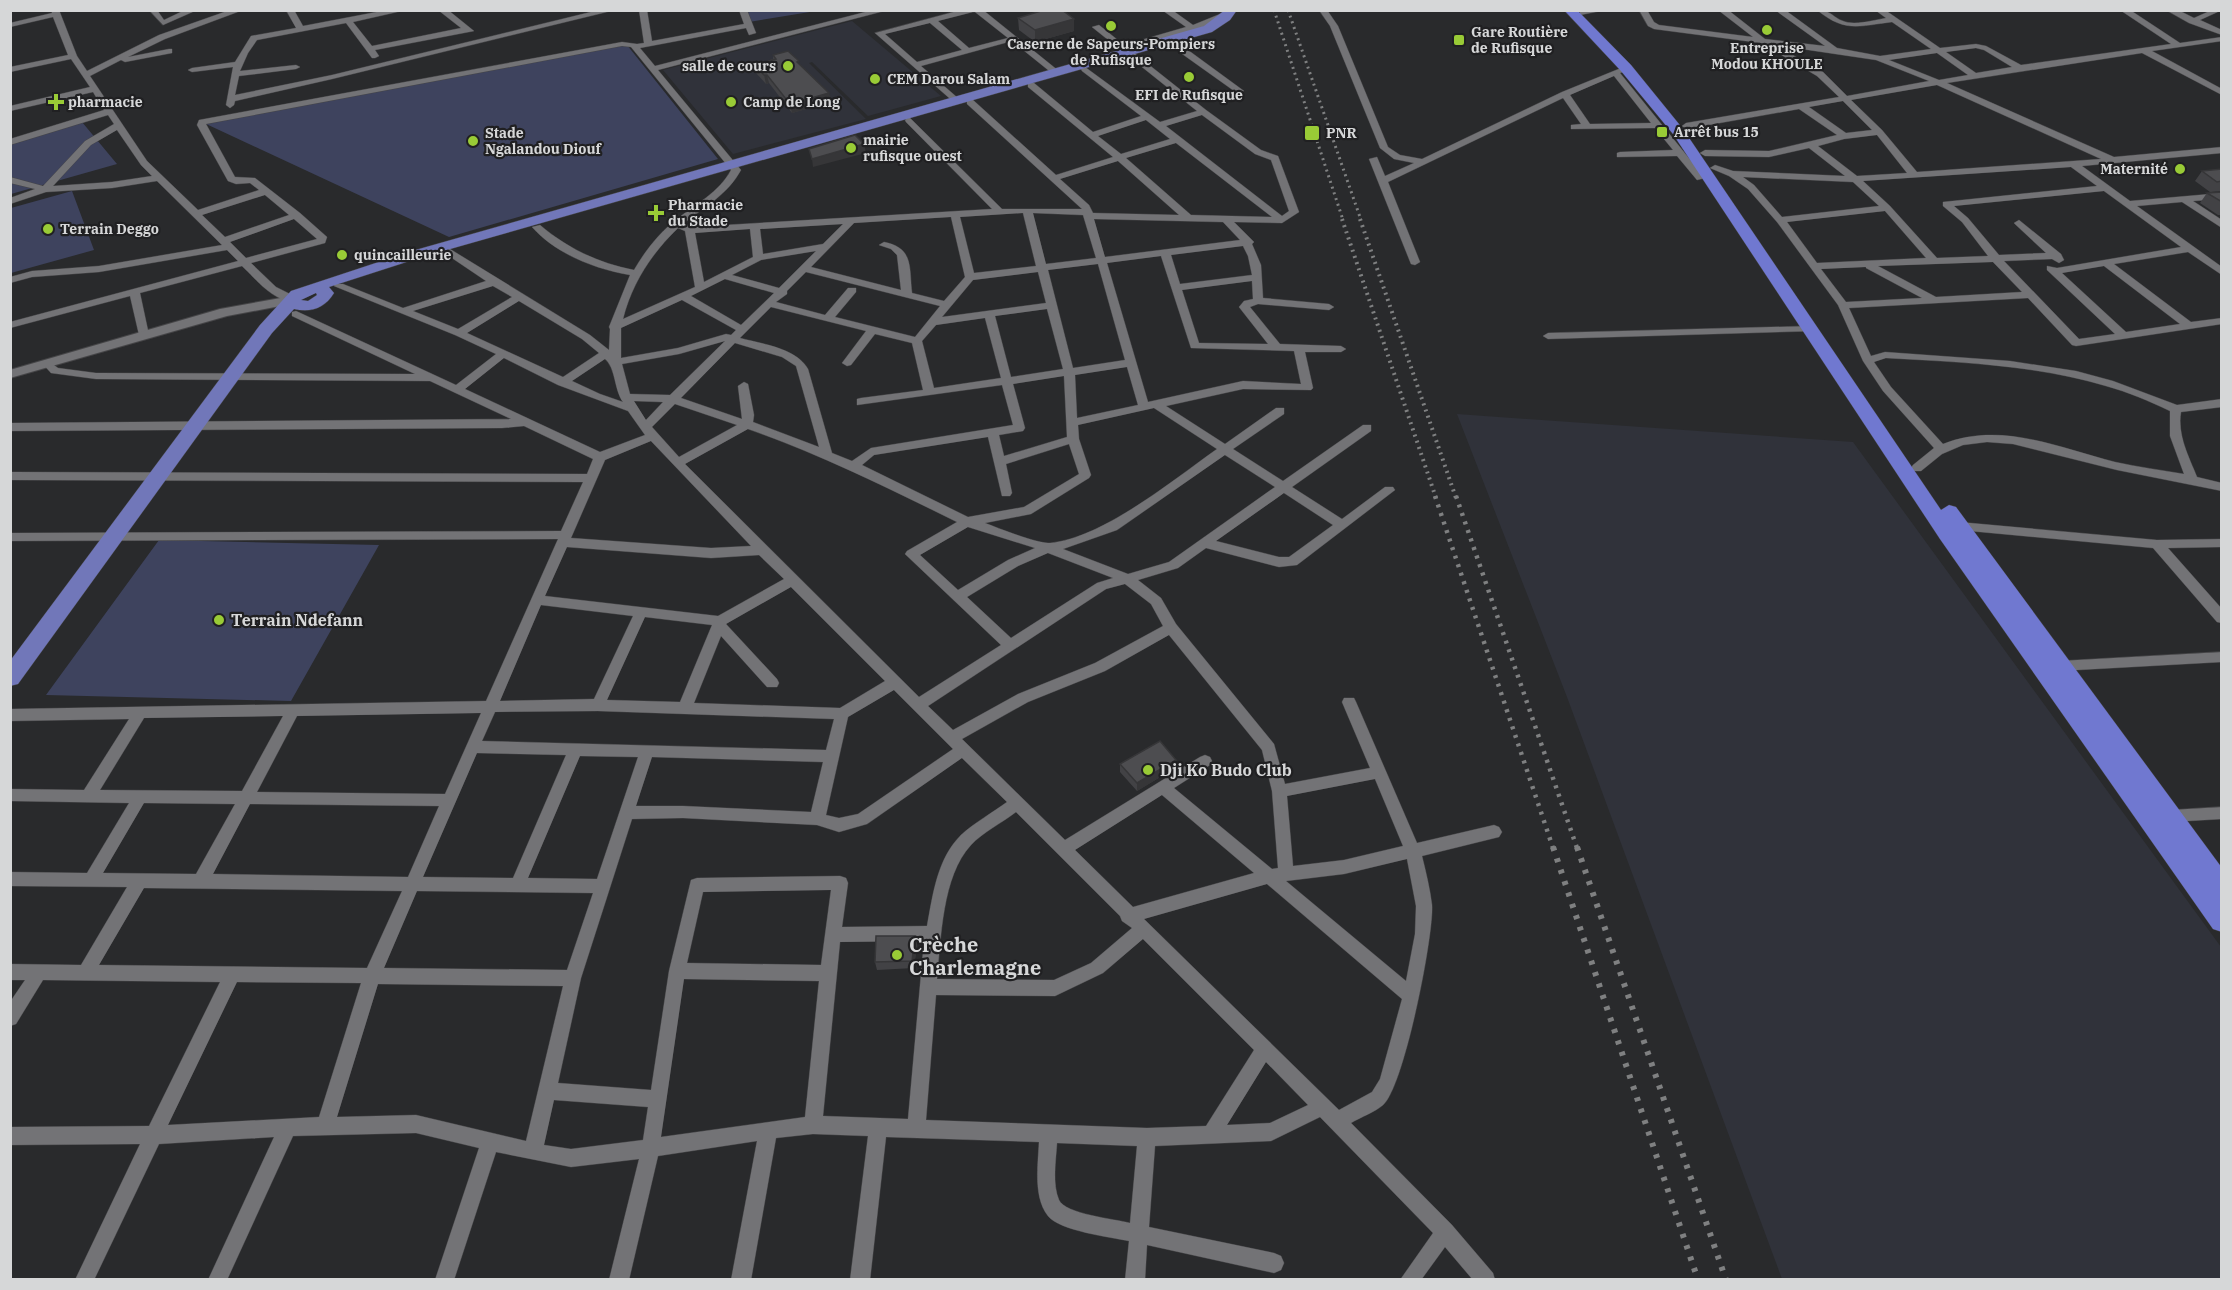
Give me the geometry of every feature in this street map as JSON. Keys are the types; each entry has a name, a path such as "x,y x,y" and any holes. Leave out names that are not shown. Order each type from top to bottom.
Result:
{"highway":[{"path":"1578,11 1621,70 1678,132 2006,620 2222,921"},
{"path":"1578,11 1637,68 1686,126 1713,169 1809,300 1917,468 2222,888"}],"main road":[{"path":"10,678 259,340 306,298 417,254 734,167 909,120 963,102 1056,72 1208,29 1228,12 1233,21 1225,28 1174,44 1128,52 1084,69 1031,85 963,102 734,167 450,252 306,298"}],"street":[{"path":"153,10 165,23 193,10"},
{"path":"86,75 169,34 238,10"},
{"path":"290,10 301,29"},
{"path":"230,116 230,99 238,64 254,38 402,10"},
{"path":"442,10 483,42"},
{"path":"230,99 483,42 611,10"},
{"path":"644,10 648,44"},
{"path":"743,10 754,43"},
{"path":"652,69 884,10"},
{"path":"973,10 879,33 1086,207 1131,363 1149,406 1225,449 1342,525"},
{"path":"978,10 1056,72"},
{"path":"1166,10 1192,28"},
{"path":"1323,10 1334,26 1384,148 1397,157 1424,162"},
{"path":"1578,11 1602,10"},
{"path":"1642,10 1651,24 1657,27 1836,50 1878,58 1938,82 2112,160"},
{"path":"1722,10 1765,42 1816,71 1879,132 1915,176"},
{"path":"1779,10 1836,50"},
{"path":"1821,10 1840,23 1850,25 1893,20"},
{"path":"1879,10 1975,76"},
{"path":"2124,10 2178,45"},
{"path":"2170,10 2222,33"},
{"path":"2192,21 2220,10"},
{"path":"10,24 56,12 73,56 144,163 272,289 306,298 403,311 459,333 562,383 634,410"},
{"path":"1128,52 1228,12"},
{"path":"349,21 370,49 379,66"},
{"path":"932,21 968,51"},
{"path":"10,325 243,261 315,245 322,241 322,237 297,215 252,180 231,179 201,124 207,120 626,44 635,47 749,25"},
{"path":"683,227 755,226 1027,210 1227,220 1282,220 1294,212 1275,158 1258,152 1203,112 1096,27"},
{"path":"370,49 468,29"},
{"path":"722,31 754,43"},
{"path":"916,66 1012,39"},
{"path":"1686,126 2020,68 2222,39"},
{"path":"1174,44 1240,91"},
{"path":"635,47 734,167 727,183 683,227 660,240 635,273 614,327 611,358 625,397 650,431 706,494 1128,916 1338,1121 1445,1232 1486,1280"},
{"path":"1878,58 1981,47 2020,68"},
{"path":"2143,50 2222,93"},
{"path":"108,63 169,51"},
{"path":"10,70 73,56"},
{"path":"298,56 296,67 298,85"},
{"path":"192,70 238,64"},
{"path":"235,74 296,67"},
{"path":"1084,69 1282,220"},
{"path":"1383,182 1621,70 1679,153"},
{"path":"1031,85 1119,157 1188,218"},
{"path":"10,109 94,88"},
{"path":"1566,94 1587,126"},
{"path":"1801,106 1844,135"},
{"path":"10,141 110,111"},
{"path":"1158,126 1203,112"},
{"path":"1092,135 1146,117"},
{"path":"909,120 1000,212"},
{"path":"1574,126 1657,124"},
{"path":"45,189 87,143 119,125"},
{"path":"1713,169 1844,135 1879,132"},
{"path":"1054,178 1175,140"},
{"path":"1811,145 1855,179 1887,208 1935,262"},
{"path":"1713,169 1855,179 2073,164 2222,150"},
{"path":"1620,155 1679,153 1756,192 1780,220 1843,305 1868,361 1887,389 1940,448"},
{"path":"1374,159 1415,262"},
{"path":"2073,164 2222,272"},
{"path":"10,201 45,189 159,178"},
{"path":"10,180 45,189"},
{"path":"2104,188 1946,204 1965,220 1997,260 2076,343 2222,321"},
{"path":"196,214 267,191"},
{"path":"2127,204 2222,196"},
{"path":"2183,199 2222,225"},
{"path":"1780,220 1887,208"},
{"path":"1010,645 911,554 967,522 1027,511 1085,475 1073,439 1069,372 1027,210"},
{"path":"955,213 970,277"},
{"path":"10,280 32,274 99,269 226,244 297,215"},
{"path":"325,1126 372,976 600,457 650,431 673,399 783,292 853,219"},
{"path":"1227,220 1249,242 1255,259 1258,301"},
{"path":"2019,223 2057,256 2060,270"},
{"path":"755,226 758,258"},
{"path":"537,227 547,237 576,253 606,267 635,273"},
{"path":"683,227 700,288"},
{"path":"917,341 970,277 1249,242"},
{"path":"884,245 894,247 902,254 907,294"},
{"path":"614,327 700,288 758,258 826,246"},
{"path":"2060,270 2188,249"},
{"path":"450,252 494,282 586,337 611,358"},
{"path":"1165,252 1195,345 1341,349"},
{"path":"1814,266 2057,256"},
{"path":"2037,258 2060,270 2124,336"},
{"path":"2105,262 2189,326"},
{"path":"1868,265 1932,299"},
{"path":"804,268 947,304"},
{"path":"724,276 783,292"},
{"path":"1177,288 1257,277"},
{"path":"403,311 494,282"},
{"path":"828,318 852,290"},
{"path":"134,291 144,335"},
{"path":"1843,305 2030,295"},
{"path":"683,296 743,330"},
{"path":"459,333 519,297"},
{"path":"10,374 225,312 306,298 432,378 600,457"},
{"path":"1276,347 1245,307 1248,303 1258,301 1329,307"},
{"path":"771,304 917,341"},
{"path":"932,322 1051,305"},
{"path":"854,466 871,452 1019,428 989,313"},
{"path":"1548,336 1811,329"},
{"path":"847,363 872,330"},
{"path":"562,383 611,358 679,351 726,337 735,339 786,355 800,364 826,455"},
{"path":"917,341 929,392"},
{"path":"1072,423 1242,385 1307,388 1299,348"},
{"path":"457,390 504,354"},
{"path":"1868,361 1885,355 2042,368 2112,382 2146,394 2176,409 2222,403"},
{"path":"47,363 55,371 69,374 432,378"},
{"path":"861,402 1131,363"},
{"path":"744,386 747,424"},
{"path":"625,397 673,399 788,438 854,466 967,522 1048,548 1128,579 1156,601 1171,628 1269,748 1279,791 1278,875"},
{"path":"2176,409 2173,417 2179,447 2192,480"},
{"path":"957,597 1013,563 1048,548 1077,541 1113,527 1280,411"},
{"path":"10,427 524,422"},
{"path":"678,463 747,424"},
{"path":"918,705 1102,586 1173,566 1367,428"},
{"path":"993,432 1006,493"},
{"path":"1917,468 1929,455 1940,448 1971,439 1994,437 2222,487"},
{"path":"999,462 1073,439"},
{"path":"10,476 591,478"},
{"path":"1204,543 1280,562 1292,562 1389,490"},
{"path":"1959,526 2157,544 2222,543"},
{"path":"10,537 564,538 711,553 762,550"},
{"path":"2157,544 2222,618"},
{"path":"685,707 719,623 793,580"},
{"path":"537,600 719,623 772,683"},
{"path":"598,705 641,612"},
{"path":"950,738 1023,698 1100,667 1171,628"},
{"path":"2059,666 2222,657"},
{"path":"10,715 598,705 842,714 895,682"},
{"path":"1338,1121 1378,1098 1388,1083 1411,996 1422,934 1424,906 1413,851 1350,702"},
{"path":"201,881 293,710"},
{"path":"88,796 140,713"},
{"path":"817,819 842,714"},
{"path":"473,747 832,756"},
{"path":"518,884 576,749"},
{"path":"627,813 682,812 817,819 839,825 862,819 962,750"},
{"path":"533,1152 573,978 647,751"},
{"path":"1062,849 1205,761"},
{"path":"1279,791 1379,772"},
{"path":"1163,787 1278,875 1411,996"},
{"path":"10,795 449,800"},
{"path":"91,880 140,797"},
{"path":"916,1127 933,933 944,881 954,856 966,839 1016,804"},
{"path":"2170,816 2222,813"},
{"path":"1128,916 1278,875 1344,867 1494,832"},
{"path":"10,879 603,886"},
{"path":"87,972 140,880"},
{"path":"619,1280 651,1148 677,971 697,885 840,883 828,973 813,1125"},
{"path":"928,987 1055,988 1097,968 1142,929"},
{"path":"833,935 933,933"},
{"path":"677,971 828,973"},
{"path":"10,972 573,978"},
{"path":"10,1018 39,972"},
{"path":"84,1280 232,974"},
{"path":"1211,1135 1264,1049"},
{"path":"547,1090 659,1099"},
{"path":"11,1136 154,1135 288,1127 416,1124 490,1143 571,1158 813,1125 1147,1137 1271,1132 1322,1107"},
{"path":"860,1280 878,1126"},
{"path":"217,1280 288,1127"},
{"path":"741,1280 768,1130"},
{"path":"1048,1133 1048,1184 1054,1209 1075,1220 1274,1263"},
{"path":"1135,1280 1147,1137"},
{"path":"444,1280 490,1143"},
{"path":"1409,1280 1445,1232"}],"shaded area":[{"path":"744,11 816,11 749,22"},
{"path":"852,21 941,96 868,116 812,62 809,63 866,119 733,154 663,70"},
{"name":"Stade Ngalandou Diouf","path":"627,45 718,159 449,237 204,123"},
{"path":"82,122 117,164 11,194 11,142"},
{"name":"Terrain Deggo","path":"72,191 94,250 11,273 11,208"},
{"path":"1457,414 1853,442 2221,947 2221,1279 1782,1279 1567,697"},
{"name":"Terrain Ndefann","path":"159,540 379,545 291,701 46,695"}],"building":[{"path":"1044,10 1062,10 1074,19 1035,30 1018,18"},
{"path":"788,51 829,93 790,104 767,75 764,75 754,65 776,59 773,55"},
{"path":"855,135 864,144 812,159 809,149"},
{"path":"2222,169 2222,181 2217,182 2202,171"},
{"path":"2222,192 2222,202 2207,193"},
{"name":"Dji Ko Budo Club","path":"1160,741 1176,760 1137,783 1120,764"},
{"name":"Crèche Charlemagne","path":"876,936 915,936 912,961 875,962"}],"railway":[{"path":"1274,10 1343,220"},
{"path":"1288,10 1361,220"},
{"path":"1342,219 1436,498"},
{"path":"1360,219 1456,498"},
{"path":"1435,496 1553,848"},
{"path":"1456,496 1577,848"},
{"path":"1553,847 1698,1280"},
{"path":"1577,847 1726,1280"}],"place":[{"name":"Caserne de Sapeurs-Pompiers de Rufisque","path":"1111,26"},
{"name":"Entreprise Modou KHOULE","path":"1767,30"},
{"name":"Gare Routière de Rufisque","path":"1459,40"},
{"name":"salle de cours","path":"788,66"},
{"name":"EFI de Rufisque","path":"1189,77"},
{"name":"CEM Darou Salam","path":"875,79"},
{"name":"pharmacie","path":"56,102"},
{"name":"Camp de Long","path":"731,102"},
{"name":"Arrêt bus 15","path":"1662,132"},
{"name":"PNR","path":"1312,133"},
{"name":"Stade Ngalandou Diouf","path":"473,141"},
{"name":"mairie rufisque ouest","path":"851,148"},
{"name":"Maternité","path":"2180,169"},
{"name":"Pharmacie du Stade","path":"656,213"},
{"name":"Terrain Deggo","path":"48,229"},
{"name":"quincailleurie","path":"342,255"},
{"name":"Terrain Ndefann","path":"219,620"},
{"name":"Dji Ko Budo Club","path":"1148,770"},
{"name":"Crèche Charlemagne","path":"897,955"}]}
